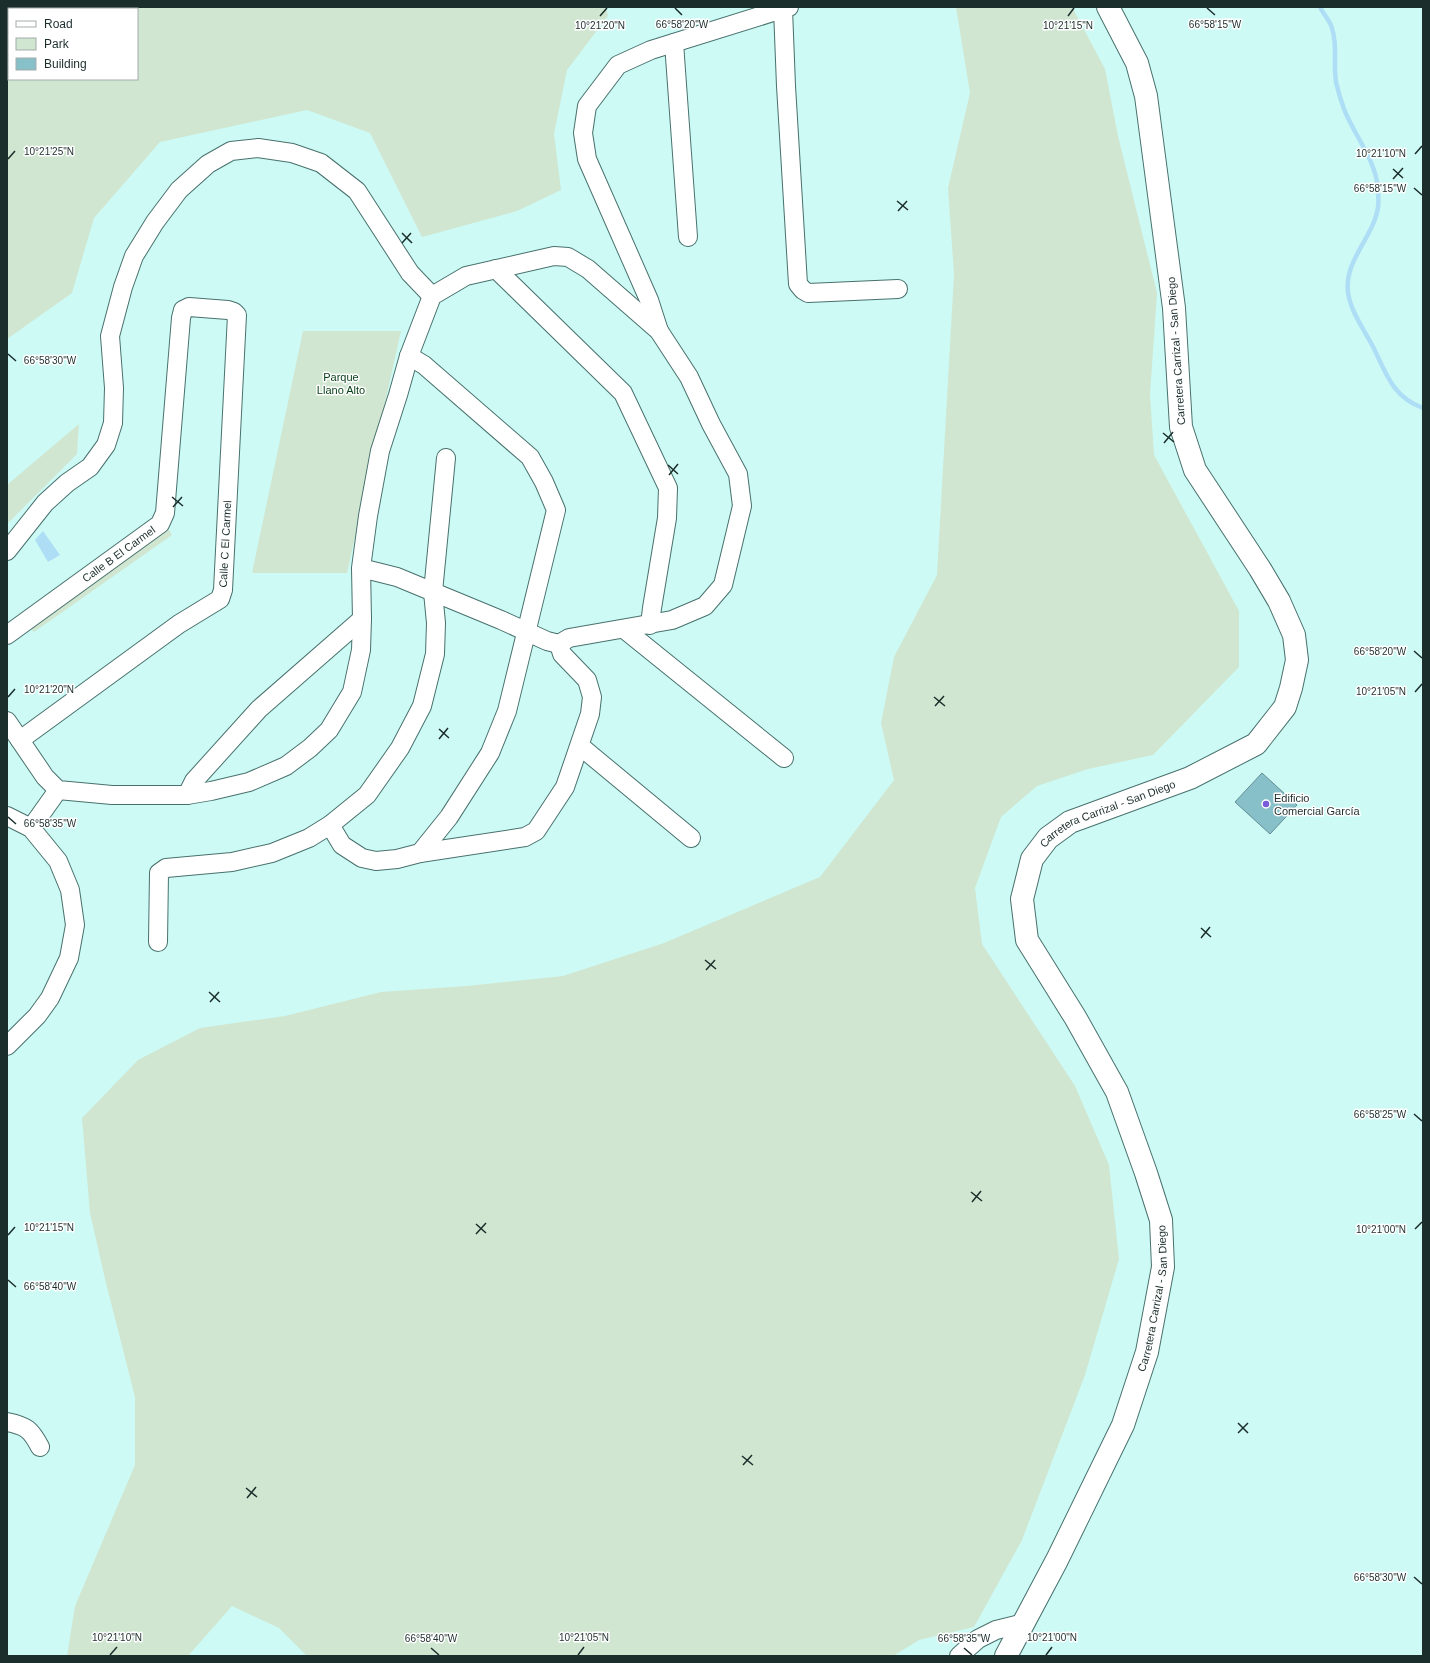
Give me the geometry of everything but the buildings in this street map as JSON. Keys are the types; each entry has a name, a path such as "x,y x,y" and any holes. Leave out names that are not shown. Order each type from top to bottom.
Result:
{"street":[{"name":"Carretera Carrizal - San Diego","path":"1006,1656 1057,1560 1123,1425 1146,1352 1163,1267 1161,1220 1117,1092 1075,1017 1028,940 1022,899 1032,859 1048,838 1070,822 1190,778 1256,744 1285,707 1292,688 1297,660 1294,635 1279,601 1260,569 1195,470 1187,448 1181,427 1174,308 1146,96 1137,63 1108,7"},
{"path":"361,568 397,577 527,631 547,641 560,644 569,638 672,620 705,606 723,585 742,506 738,474 711,424 689,378 659,331 646,292 586,159 583,133 587,106 618,65 651,50 674,43 737,15 786,8 786,86 798,284 808,293 898,288"},
{"path":"674,43 688,237"},
{"path":"7,551 45,503 67,483 90,467 106,446 113,423 114,409 110,336 122,287 132,262 155,222 179,190 208,164 231,151 258,148 292,153 321,163 357,191 410,273 432,296"},
{"path":"7,721 45,777 58,790 112,795 186,795 249,782 286,766 310,748 329,730 352,692 361,650 361,568 368,516 380,451 409,356 432,296 466,276 554,256 568,256 588,269 659,331"},
{"path":"496,269 623,393 668,488 667,518 650,624"},
{"name":"Calle C El Carmel","path":"20,740 180,624 220,599 223,590 237,315 228,310 188,307 183,310 181,318"},
{"name":"Calle B El Carmel","path":"7,635 160,524 165,513 181,318"},
{"path":"409,356 424,365 530,457 544,482 556,510 507,711 490,753 449,818 420,852"},
{"path":"158,942 159,872 166,868 232,862 272,853 309,838 330,825 367,795 400,748 422,706 435,654 436,623 433,592 446,458"},
{"path":"186,795 194,780 259,709 362,619"},
{"path":"624,629 784,758"},
{"path":"330,825 342,845 362,858 376,861 397,859 420,852 525,837 536,831 566,787 590,714 592,697 587,680 562,654 560,644"},
{"path":"580,746 691,838"},
{"path":"31,828 58,790"},
{"path":"7,816 31,828 58,861 70,890 75,925 69,958 50,998 37,1016 7,1046"},
{"path":"7,1422 22,1425 32,1433 40,1447"},
{"path":"959,1656 978,1639 996,1630 1024,1623"}],"green space":[{"path":"7,7 606,7 608,16 567,70 554,134 561,190 517,211 422,237 370,133 307,110 160,142 94,218 72,293 7,339"},
{"path":"956,7 1072,7 1105,69 1118,136 1157,293 1150,394 1154,455 1239,611 1239,667 1153,755 1088,769 1037,786 1001,817 975,888 982,944 1075,1086 1109,1165 1119,1259 1085,1375 1022,1540 974,1627 919,1640 893,1656 307,1656 279,1628 232,1606 188,1656 67,1656 75,1606 135,1465 135,1397 90,1213 82,1118 138,1060 200,1028 285,1016 381,992 467,986 563,976 664,943 820,877 894,780 881,723 894,657 937,575 954,274 948,188 970,93"},
{"name":"Parque Llano Alto","path":"303,331 401,331 347,573 252,573"},
{"path":"79,424 77,454 7,524 7,485"},
{"path":"160,515 172,535 34,632 20,617"}],"water":[{"path":"43,531 60,555 48,562 35,540"}],"waterway":[{"path":"1320,7 1331,25 1333,32 1336,82 1344,109 1369,158 1378,189 1378,205 1375,218 1350,269 1348,280 1350,300 1356,317 1389,380 1399,393 1406,399 1423,408"}],"place":[{"name":"Edificio Comercial García","path":"1266,804"}]}
